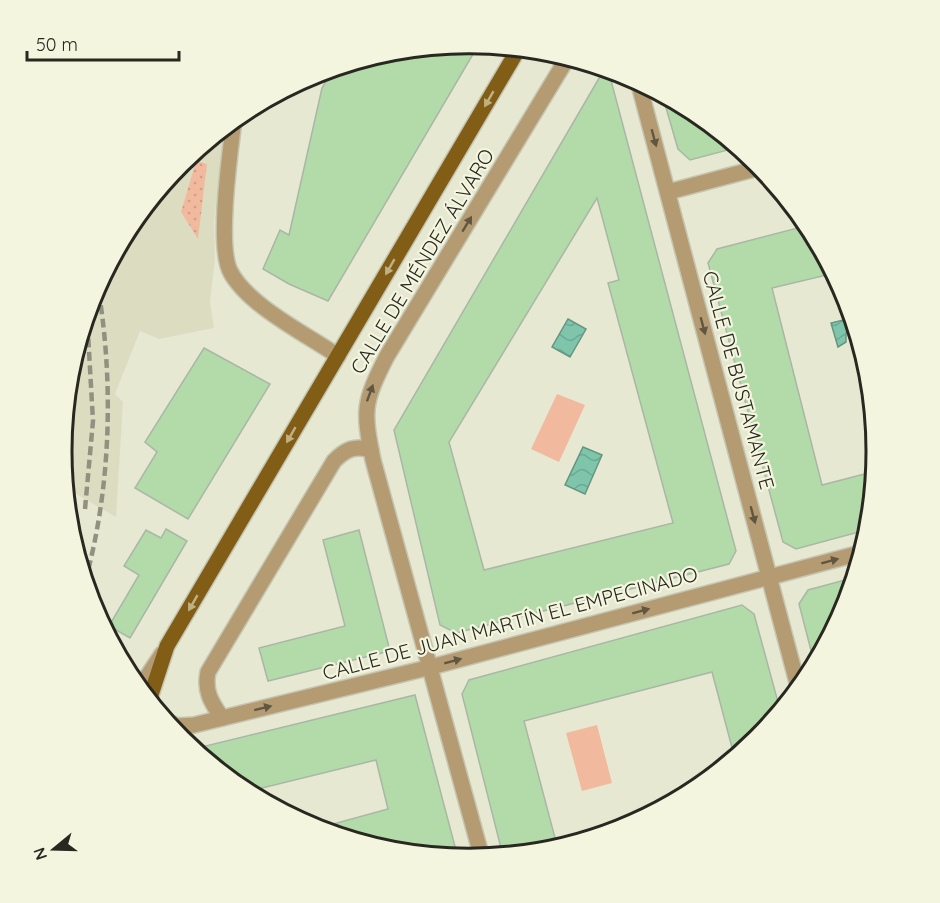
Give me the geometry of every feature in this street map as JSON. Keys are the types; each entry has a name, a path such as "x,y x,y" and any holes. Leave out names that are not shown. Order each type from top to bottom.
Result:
{"main road":[{"name":"CALLE DE MÉNDEZ ÁLVARO","path":"152,688 167,646 514,56"}],"street":[{"name":"CALLE DE MÉNDEZ ÁLVARO","path":"479,849 371,450 365,426 365,407 377,374 563,66"},
{"name":"CALLE DE BUSTAMANTE","path":"641,93 796,679"},
{"path":"233,132 223,247 230,271 245,290 262,305 338,356"},
{"path":"668,192 751,170"},
{"path":"222,718 207,694 205,686 208,672 334,461 344,451 353,447 371,450"},
{"name":"CALLE DE JUAN MARTÍN EL EMPECINADO","path":"182,726 194,725 431,667 854,555"}],"shaded area":[{"path":"223,141 214,223 215,259 210,302 214,328 159,339 140,331 115,394 123,402 116,517 75,493 73,426 86,349 113,276 139,231 171,189"},
{"path":"198,162 207,164 198,239 181,212 195,165"},
{"path":"557,394 585,405 559,462 531,449"},
{"path":"597,725 612,783 582,791 566,733"}],"water":[{"path":"568,319 586,329 570,357 552,347"},
{"path":"844,320 848,330 846,342 838,347 831,323"},
{"path":"583,447 602,455 585,494 565,485"}],"building":[{"path":"473,54 328,301 289,284 263,269 280,230 289,235 322,88 326,81 342,75 392,62 418,57"},
{"path":"600,76 611,80 736,551 729,564 456,633 440,625 394,430","holes":["597,198 619,280 608,283 673,523 484,570 449,442"]},
{"path":"665,105 691,121 728,150 690,160 678,149"},
{"path":"799,228 826,275 772,288 822,485 867,473 859,532 796,549 783,542 708,263 717,249"},
{"path":"204,348 270,384 188,519 135,488 157,452 145,442"},
{"path":"166,529 187,541 130,638 114,629 111,623 139,575 124,566 146,530 161,538"},
{"path":"359,530 390,651 268,681 259,648 345,626 323,540"},
{"path":"846,580 827,627 812,654 799,604 808,590"},
{"path":"742,605 754,614 778,702 751,733 733,750 712,672 524,721 555,839 501,848 462,694 469,680"},
{"path":"415,695 455,848 418,846 392,841 332,824 388,809 376,760 259,789 228,767 204,746"}],"railway":[{"path":"89,565 100,510 107,435 108,398 101,306"},
{"path":"85,509 93,421 88,341"}]}
